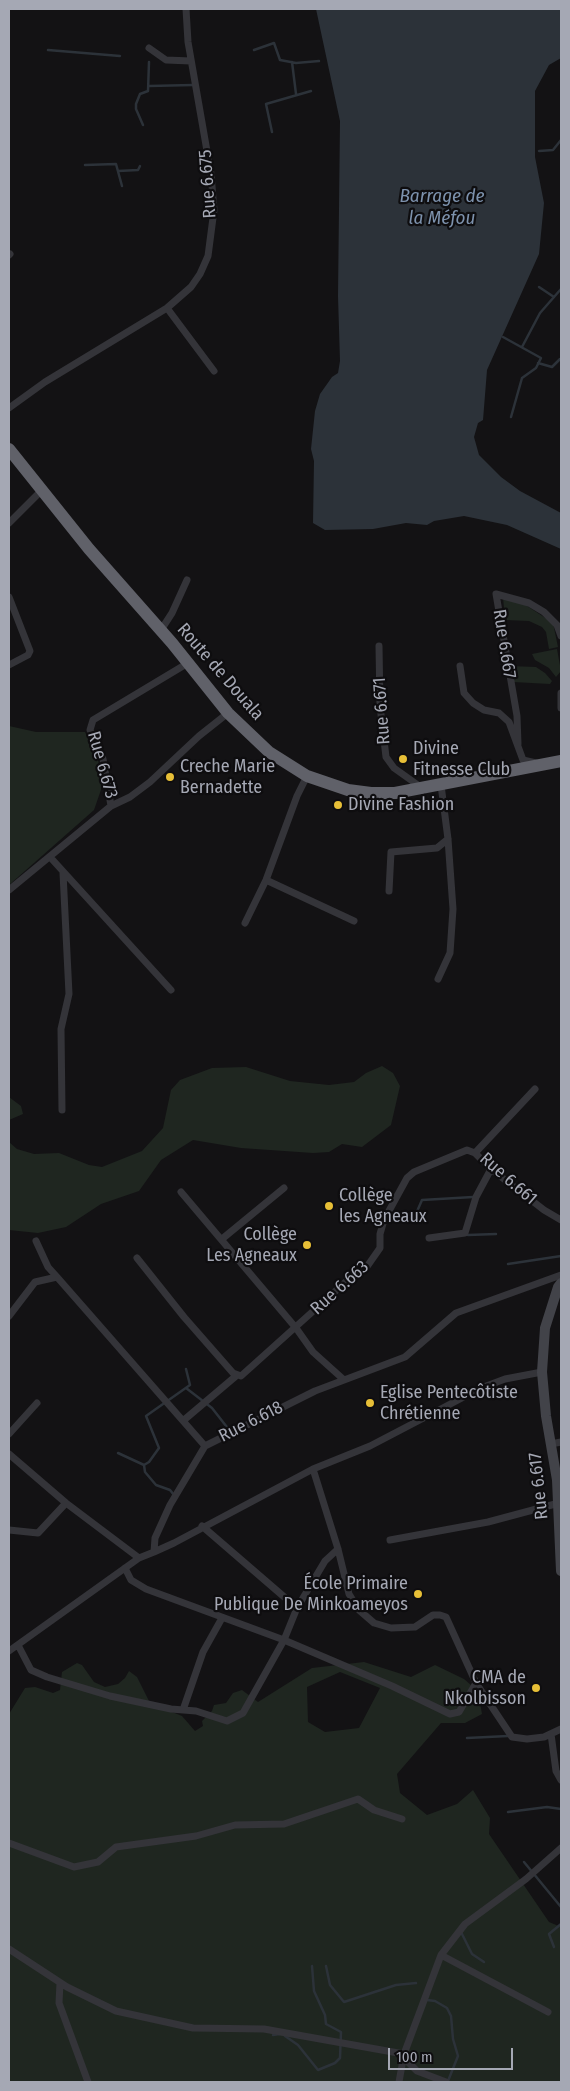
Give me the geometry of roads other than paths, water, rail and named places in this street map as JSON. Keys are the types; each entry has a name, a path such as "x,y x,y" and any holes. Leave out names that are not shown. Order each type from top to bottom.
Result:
{"highway":[{"name":"Route de Douala","path":"10,452 89,549 188,663 228,713 269,752 307,776 348,790 371,793 395,793 561,761"}],"street":[{"name":"Rue 6.675","path":"9,408 45,382 168,308 191,287 200,274 208,256 214,210 211,174 191,62 186,9"},
{"path":"149,48 166,60 191,62"},
{"path":"168,308 214,371"},
{"path":"9,523 42,490"},
{"path":"160,630 172,613 187,580"},
{"name":"Rue 6.667","path":"518,744 517,716 496,594 514,598 536,608 557,625 561,636"},
{"path":"9,597 30,650 28,655 9,665"},
{"name":"Rue 6.671","path":"379,646 380,706 386,757 394,768 422,788"},
{"name":"Rue 6.673","path":"188,663 93,720 90,730 104,759 111,806 130,797 150,782 199,736 228,713"},
{"path":"460,666 464,693 473,703 484,710 500,713 509,722 523,760 541,765"},
{"path":"561,693 561,708"},
{"path":"245,923 266,880 297,796 307,776"},
{"path":"438,979 450,953 453,909 448,838 441,785"},
{"path":"9,890 111,806"},
{"path":"389,891 391,852 437,848 448,838"},
{"path":"50,856 130,942 171,990"},
{"path":"62,1110 61,1029 69,994 63,872"},
{"path":"266,880 354,921"},
{"name":"Rue 6.661","path":"535,1090 475,1153 544,1210 561,1220"},
{"name":"Rue 6.663","path":"184,1420 236,1376 242,1376 350,1278 366,1268 380,1248 380,1234 384,1220 407,1178 414,1172 467,1150 475,1153"},
{"path":"430,1238 465,1233 476,1197 491,1168"},
{"path":"222,1239 254,1210 284,1188"},
{"path":"180,1192 296,1328 313,1352 343,1379"},
{"path":"36,1241 48,1267 205,1446"},
{"path":"137,1258 178,1310 236,1376"},
{"name":"Rue 6.618","path":"154,1552 155,1538 170,1505 205,1446 280,1406 343,1379 405,1357 456,1313 561,1275"},
{"path":"9,1313 35,1282 57,1277"},
{"name":"Rue 6.617","path":"561,1283 545,1328 542,1372 543,1397 556,1443 561,1571"},
{"path":"9,1651 139,1558 174,1543 202,1526 313,1469 370,1446 481,1388 505,1379 542,1372"},
{"path":"9,1434 37,1403"},
{"path":"9,1454 66,1503 139,1558"},
{"path":"313,1469 338,1549 349,1594 359,1610 374,1623 391,1628 415,1627 433,1615 440,1614 446,1617 476,1682 512,1737 527,1739 551,1734 561,1729"},
{"path":"390,1540 488,1522 559,1502"},
{"path":"9,1530 38,1532 66,1503"},
{"path":"202,1526 297,1608"},
{"path":"18,1645 31,1670 47,1677 110,1696 196,1711 227,1721 243,1713 284,1640 297,1608 325,1561 338,1549"},
{"path":"125,1568 131,1580 146,1589 284,1640 392,1686 450,1714 459,1712 476,1682"},
{"path":"183,1710 203,1652 222,1618"},
{"path":"551,1734 556,1771 561,1780"},
{"path":"9,1843 74,1867 98,1862 116,1847 196,1836 235,1825 284,1824 358,1798 374,1810 402,1819"},
{"path":"399,2082 404,2054 441,1955 465,1924 526,1879 561,1848"},
{"path":"9,1949 60,1983 116,2011 193,2028 264,2029 404,2054"},
{"path":"441,1955 548,2012"},
{"path":"60,1983 59,2003 88,2082"},
{"path":"404,2054 408,2063 417,2071 446,2082"}],"water":[{"name":"Barrage de la Méfou","path":"316,9 561,9 561,58 549,65 535,91 535,157 544,203 539,254 487,370 483,420 478,423 474,437 479,455 501,477 520,491 561,513 561,549 507,525 464,516 434,521 427,525 406,523 373,529 325,530 313,523 314,461 311,449 315,411 320,394 332,377 338,373 340,361 338,296 340,121"}],"waterway":[{"path":"254,50 274,43 280,60 296,63 319,61"},
{"path":"48,50 120,56"},
{"path":"143,125 136,109 136,104 140,94 148,91 149,62"},
{"path":"292,62 296,94"},
{"path":"149,86 193,85"},
{"path":"272,132 266,104 311,91"},
{"path":"539,151 553,150 561,140"},
{"path":"85,165 116,164 122,186"},
{"path":"118,171 138,170 140,166"},
{"path":"539,287 554,297"},
{"path":"522,347 540,313 561,289"},
{"path":"503,337 541,358 536,368 522,378 511,417"},
{"path":"538,363 552,367 560,359"},
{"path":"415,1216 422,1200 473,1197"},
{"path":"468,1235 496,1234"},
{"path":"508,1264 561,1256"},
{"path":"144,1465 149,1462 159,1448 146,1416 190,1385 186,1369"},
{"path":"186,1388 212,1408 230,1431"},
{"path":"118,1453 144,1465"},
{"path":"144,1465 145,1472 156,1485 170,1490 174,1495"},
{"path":"467,1738 508,1736"},
{"path":"508,1812 547,1807 561,1809"},
{"path":"524,1862 561,1907"},
{"path":"554,1947 549,1934 561,1924"},
{"path":"461,1932 472,1954 484,1962"},
{"path":"285,2036 298,2045 318,2070 335,2063 340,2058 341,2032 326,2024 325,2015 314,1991 312,1966"},
{"path":"326,1966 330,1985 344,2002 396,1985 416,1983"},
{"path":"427,2000 435,2001 447,2008 451,2016 453,2039 458,2056 448,2081"},
{"path":"273,2035 280,2034"}],"place":[{"name":"Divine Fitnesse Club","path":"403,759"},
{"name":"Creche Marie Bernadette","path":"170,777"},
{"name":"Divine Fashion","path":"338,805"},
{"name":"Collège les Agneaux","path":"329,1206"},
{"name":"Collège Les Agneaux","path":"307,1245"},
{"name":"Eglise Pentecôtiste Chrétienne","path":"370,1403"},
{"name":"École Primaire Publique De Minkoameyos","path":"418,1594"},
{"name":"CMA de Nkolbisson","path":"536,1688"}]}
